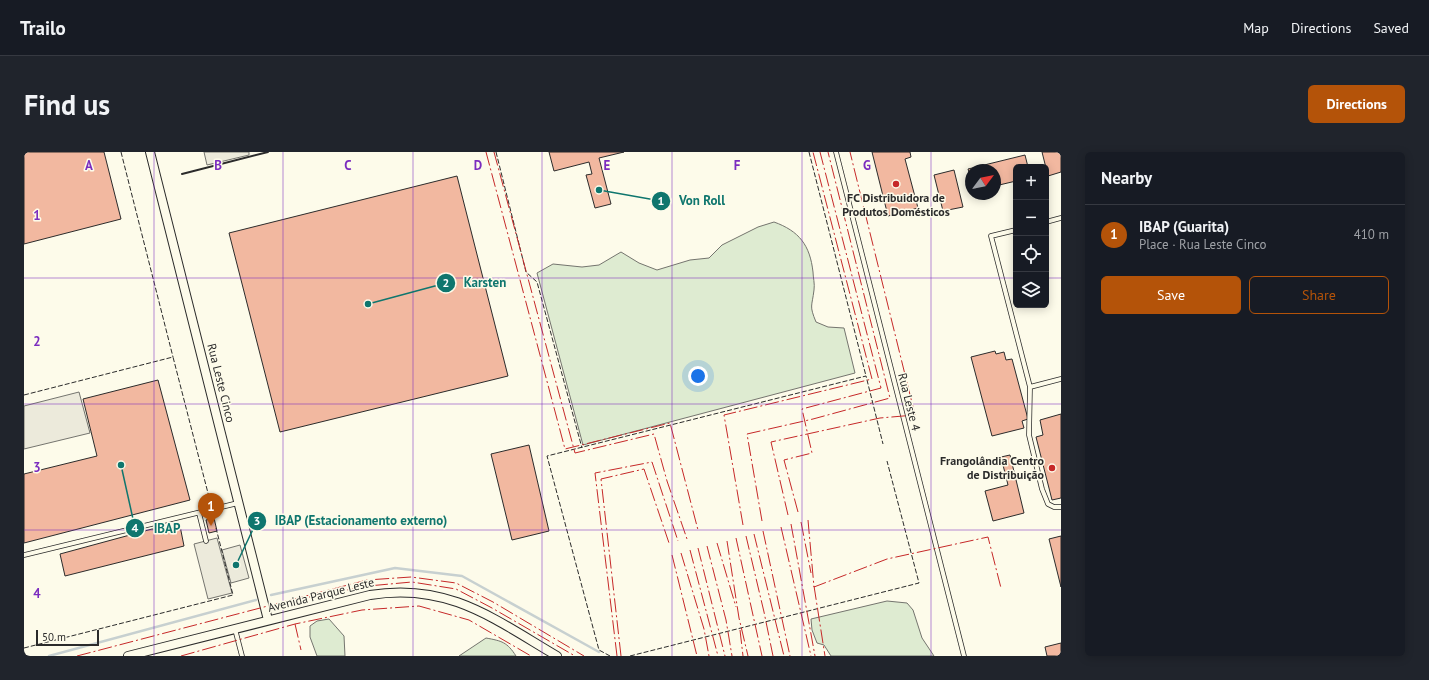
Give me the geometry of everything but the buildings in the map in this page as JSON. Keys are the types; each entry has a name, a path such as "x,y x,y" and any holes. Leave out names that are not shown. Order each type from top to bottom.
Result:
{"street":[{"name":"Rua Leste Cinco","path":"150,152 268,620"},
{"name":"Avenida Parque Leste","path":"128,656 370,595 407,592 427,593 462,603 480,611 556,656"}],"lane":[{"name":"Rua Leste 4","path":"836,152 964,656"},
{"path":"1049,221 1061,218"},
{"path":"1013,231 992,236 1030,387 1028,435 1042,490 1048,504 1054,507 1061,506"},
{"path":"1030,387 1061,379"},
{"path":"24,556 239,503"},
{"path":"199,513 206,541"},
{"path":"235,629 242,656"}],"green space":[{"path":"774,222 797,235 806,247 813,272 814,288 812,312 816,322 828,327 844,328 855,373 583,445 537,273 553,264 582,267 599,265 621,252 639,263 657,270 690,260 709,258 722,245 758,227"},
{"path":"887,601 907,603 913,610 922,638 934,656 831,656 824,645 817,643 812,630 811,619"},
{"path":"329,619 344,636 345,656 317,656 310,637 310,626 317,621"},
{"path":"486,638 504,643 516,656 459,656"}],"shaded area":[{"path":"204,152 249,152 249,155 207,165"},
{"path":"79,392 90,433 24,449 24,406"},
{"path":"217,538 232,593 208,599 194,544"},
{"path":"240,545 249,578 231,583 222,550"}],"waterway":[{"path":"271,595 395,568 462,576 599,652"},
{"path":"49,656 256,600"}],"fence":[{"path":"121,152 173,357"},
{"path":"496,152 526,272 537,282 582,448"},
{"path":"809,152 866,376"},
{"path":"24,395 173,357 209,497 209,505"},
{"path":"610,656 599,650 547,456 866,376 883,444"},
{"path":"630,656 919,583 887,461"},
{"path":"24,648 233,595 216,528"}],"wall":[{"path":"182,174 268,152"}],"power":[{"path":"486,152 565,449 670,423 698,530"},
{"path":"494,152 575,453 654,434 667,481 687,539"},
{"path":"743,525 724,415 872,379 813,152"},
{"path":"798,512 784,460 812,453 802,409 881,388 820,152"},
{"path":"762,521 747,434 813,419 890,398 828,152"},
{"path":"788,515 771,442 880,418 915,415 850,152"},
{"path":"617,656 595,473 652,462 678,541"},
{"path":"621,656 601,479 644,469 669,543"},
{"path":"808,520 814,587 887,559 988,537 1001,588"},
{"path":"801,522 811,573"},
{"path":"791,524 815,656"},
{"path":"781,527 811,656"},
{"path":"763,531 790,656"},
{"path":"754,534 784,656"},
{"path":"746,536 773,656"},
{"path":"736,538 762,656"},
{"path":"727,541 739,618 748,656"},
{"path":"717,543 736,607"},
{"path":"707,546 726,620 732,656"},
{"path":"698,548 725,656"},
{"path":"690,550 718,656"},
{"path":"681,553 704,629 709,656"},
{"path":"672,555 697,656"},
{"path":"77,656 367,580 411,577 456,583 493,602 584,656"},
{"path":"309,597 368,586 412,582 456,589 575,656"},
{"path":"814,586 825,656"},
{"path":"181,656 295,624 362,610 419,606 469,620 531,656"},
{"path":"295,624 301,650"},
{"path":"740,630 743,656"}],"place":[{"name":"FC Distribuidora de Produtos Domésticos","path":"896,184"},
{"name":"Von Roll","path":"599,190"},
{"name":"Karsten","path":"368,304"},
{"name":"IBAP","path":"121,465"},
{"name":"Frangolândia Centro de Distribuição","path":"1052,468"},
{"name":"IBAP (Guarita)","path":"211,526"},
{"name":"IBAP (Estacionamento externo)","path":"236,565"}]}
